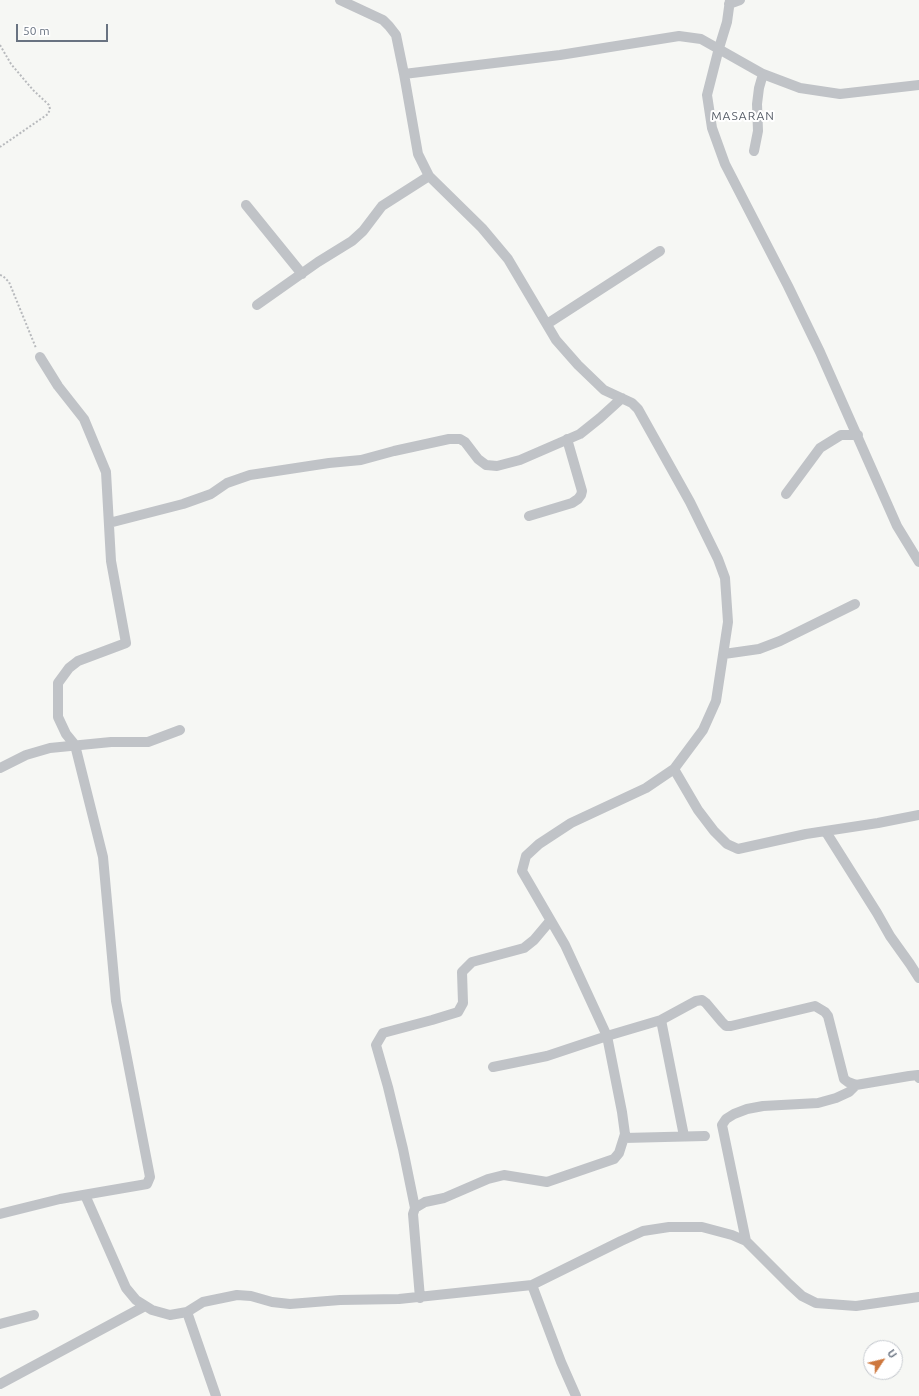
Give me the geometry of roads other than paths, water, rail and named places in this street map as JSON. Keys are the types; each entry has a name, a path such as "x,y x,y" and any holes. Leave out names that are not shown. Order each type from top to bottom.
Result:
{"street":[{"path":"340,0 383,20 396,35 418,154 429,176 482,228 508,259 556,340 578,365 604,390 632,403 638,409 690,502 718,559 725,578 727,595 728,622 716,701 703,730 674,769 646,788 571,823 539,844 526,856 522,871 565,945 606,1036 622,1112 625,1134 619,1153 614,1159 547,1182 504,1175 488,1179 444,1198 425,1202 415,1208"},
{"path":"740,0 729,2 727,22 706,95 712,128 725,164 788,286 858,435 897,526 919,562"},
{"path":"404,74 560,55 679,36 701,39 763,74 800,88 840,94 919,85"},
{"path":"754,151 757,139 757,104 763,74"},
{"path":"257,305 318,262 352,241 363,231 382,206 429,176"},
{"path":"246,206 302,274"},
{"path":"547,324 660,251"},
{"path":"0,1214 85,1195 147,1184 150,1177 116,1001 103,857 76,745 66,734 58,717 58,683 69,668 78,661 126,643 111,561 106,472 84,418 58,386 40,357"},
{"path":"108,523 183,504 211,494 228,483 250,475 329,463 361,460 449,439 460,439 465,442 478,459 486,465 497,466 520,460 580,434 622,398"},
{"path":"786,494 820,448 841,435 858,435"},
{"path":"529,516 572,503 581,495 582,490 567,439"},
{"path":"724,654 759,649 780,641 855,604"},
{"path":"0,768 26,755 50,748 111,742 148,742 180,730"},
{"path":"674,769 698,810 714,831 727,844 738,849 806,834 826,832 919,815"},
{"path":"826,832 890,936 919,978"},
{"path":"420,1298 413,1214 415,1208 388,1086 376,1045 383,1033 458,1012 463,1003 462,972 472,962 524,948 534,940 550,921"},
{"path":"493,1067 547,1056 606,1036 661,1020 696,1001 702,1000 726,1026 815,1006 825,1012 828,1016 844,1079 848,1082 856,1085 900,1077 919,1076"},
{"path":"661,1020 684,1136"},
{"path":"746,1241 722,1125 726,1119 747,1109 763,1106 818,1103 836,1098 849,1092 856,1085"},
{"path":"624,1138 705,1136"},
{"path":"85,1195 126,1288 136,1300 145,1306 152,1310 170,1315 187,1312 204,1302 237,1294 272,1302 290,1304 340,1300 399,1300 532,1285 643,1231 669,1227 702,1227 732,1235 746,1241 802,1296 816,1303 856,1306 919,1297"},
{"path":"532,1285 561,1362 576,1396"},
{"path":"0,1384 145,1306"},
{"path":"187,1312 216,1396"},
{"path":"0,1324 34,1315"}],"district":[{"name":"MASARAN","path":"743,116"}]}
